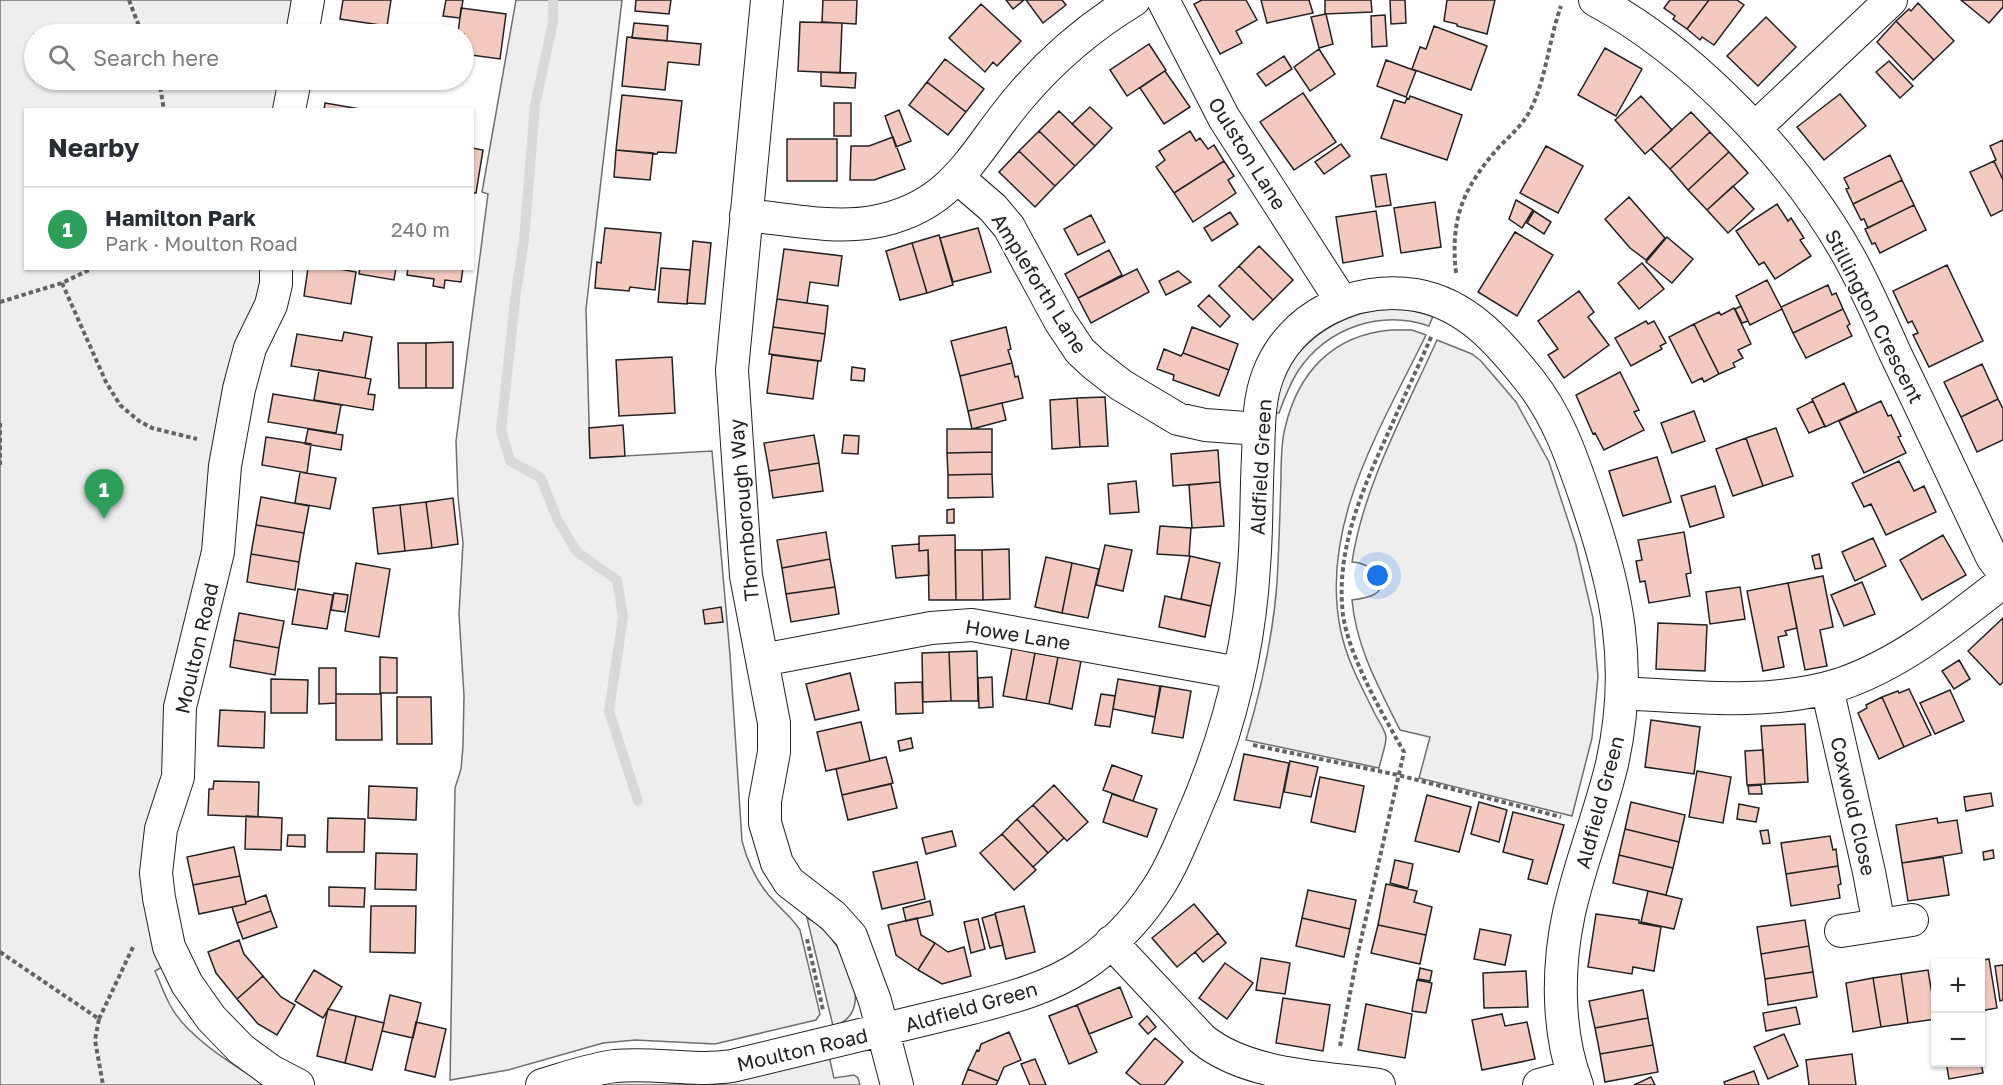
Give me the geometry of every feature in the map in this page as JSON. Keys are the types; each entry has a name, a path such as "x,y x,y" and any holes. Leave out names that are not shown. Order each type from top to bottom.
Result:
{"street":[{"path":"304,24 308,0"},
{"name":"Thornborough Way","path":"767,0 732,357 744,557 775,736 765,801 765,824 777,863 789,882 833,915 851,936 866,972 884,1030 897,1085"},
{"path":"746,215 829,224 871,223 896,217 918,208 947,189 979,152 1018,99 1053,62 1090,30 1134,0"},
{"name":"Oulston Lane","path":"1163,0 1224,118 1342,302"},
{"name":"Stillington Crescent","path":"1595,0 1648,34 1720,93 1772,147 1804,189 1848,255 1992,557 2003,572"},
{"path":"1755,128 1892,0"},
{"path":"289,108 293,90"},
{"name":"Ampleforth Lane","path":"957,177 993,208 1009,227 1060,321 1080,351 1094,364 1121,385 1178,419 1205,425 1258,429"},
{"name":"Moulton Road","path":"276,270 276,284 271,305 246,361 224,480 218,552 180,707 178,777 159,843 157,860 158,887 166,934 174,959 187,984 227,1036 255,1060 298,1085"},
{"name":"Aldfield Green","path":"884,1030 1008,999 1041,987 1079,968 1111,942 1140,912 1166,876 1198,804 1223,739 1239,673 1253,590 1258,429 1267,377 1285,344 1303,324 1319,312 1366,295 1395,293 1428,297 1446,304 1474,321 1502,346 1534,386 1562,433 1589,508 1615,596 1623,693 1618,734 1611,767 1570,911 1563,960 1563,1017 1575,1080"},
{"path":"1623,693 1737,698 1782,695 1827,688 1876,669 1914,649 2003,582"},
{"name":"Howe Lane","path":"762,660 931,628 972,625 1239,673"},
{"name":"Coxwold Close","path":"1827,688 1879,926"},
{"path":"1841,932 1912,920"},
{"path":"1111,942 1213,1048 1251,1064 1379,1085"},
{"name":"Moulton Road","path":"542,1085 616,1066 718,1068 884,1030"},
{"path":"1539,1085 1575,1080"}],"path":[{"path":"129,0 138,24"},
{"path":"1335,1079 1357,957 1404,752 1371,690 1352,648 1346,625 1343,605 1348,536 1365,482 1457,280 1454,238 1456,218 1466,193 1482,168 1527,116 1537,93 1563,0"},
{"path":"161,90 164,108"},
{"path":"0,302 62,283 89,270"},
{"path":"62,283 106,382 120,405 139,422 153,428 229,446"},
{"path":"0,423 0,468"},
{"path":"1223,739 1398,775 1595,825"},
{"path":"795,888 831,1043"},
{"path":"103,1085 95,1040 99,1019 135,944 166,934"},
{"path":"0,952 99,1019"}],"shaded area":[{"path":"0,0 294,0 290,24 24,24 24,90 278,90 274,108 24,108 24,270 262,270 203,555 164,717 162,967 155,971 170,1005 188,1028 213,1050 267,1085 0,1085"},
{"path":"516,0 622,0 586,309 590,458 712,451 730,655 742,841 747,858 759,881 800,930 820,1014 816,1020 715,1044 635,1040 603,1043 508,1070 450,1080 455,788 461,769 464,696 459,614 463,543 458,497 456,441 488,194 482,192"},
{"path":"1384,309 1405,309 1433,316 1429,326 1410,321 1374,321 1339,333 1310,356 1295,376 1279,413 1274,413 1277,392 1285,373 1296,356 1310,342 1326,329 1344,320"},
{"path":"1412,330 1426,335 1358,478 1346,515 1338,554 1336,593 1341,632 1347,653 1386,737 1379,768 1246,740 1273,623 1278,570 1282,446 1291,408 1309,374 1335,348 1370,333"},
{"path":"1437,340 1472,354 1481,361 1516,402 1549,462 1576,545 1593,618 1598,677 1592,738 1572,816 1419,778 1430,737 1400,730 1363,651 1358,634 1352,600 1375,594 1382,583 1377,573 1371,568 1352,562 1358,534 1387,449"},
{"path":"807,918 819,926 842,954 855,990 854,1005 848,1018 833,1026"},
{"path":"829,1056 834,1078 854,1075 858,1078 860,1085 709,1085"},
{"path":"641,1080 696,1085 597,1085"}],"building":[{"path":"343,0 391,0 387,24 340,19"},
{"path":"446,0 463,0 460,18 443,16"},
{"path":"636,0 671,0 669,14 635,11"},
{"path":"823,0 857,0 856,24 822,22"},
{"path":"1006,0 1024,0 1013,9"},
{"path":"1026,0 1062,0 1066,5 1043,23"},
{"path":"1202,0 1246,0 1257,20 1236,31 1242,43 1220,54 1194,4"},
{"path":"1261,0 1309,0 1313,13 1267,23"},
{"path":"1325,0 1371,0 1372,12 1325,14"},
{"path":"1390,0 1405,0 1406,23 1391,24"},
{"path":"1447,0 1495,0 1487,34 1444,21"},
{"path":"1670,0 1709,0 1687,29 1673,19 1675,16 1664,8"},
{"path":"1709,0 1737,0 1744,5 1714,45 1702,37 1700,40 1687,29"},
{"path":"1961,0 2003,0 2003,7 1989,23"},
{"path":"1918,3 1954,41 1934,60 1896,21"},
{"path":"981,4 1021,41 997,66 993,62 985,72 949,38"},
{"path":"461,8 506,14 500,59 474,55 474,24 459,24"},
{"path":"1326,14 1333,44 1319,48 1311,17"},
{"path":"1385,15 1387,46 1372,47 1371,16"},
{"path":"1766,17 1796,47 1758,86 1727,56"},
{"path":"1896,21 1934,60 1913,80 1877,42"},
{"path":"800,22 842,23 840,73 798,71"},
{"path":"634,23 668,26 667,41 632,38"},
{"path":"1434,26 1487,46 1471,90 1412,69 1420,47 1426,49"},
{"path":"627,37 701,44 699,65 668,62 665,90 622,86"},
{"path":"1149,44 1166,70 1127,96 1110,70"},
{"path":"1605,48 1642,69 1616,116 1578,95"},
{"path":"1319,49 1335,74 1310,91 1294,67"},
{"path":"1284,56 1292,69 1266,86 1257,74"},
{"path":"945,59 984,89 966,112 927,82"},
{"path":"1386,60 1416,71 1406,97 1377,86"},
{"path":"1889,61 1913,86 1900,98 1876,72"},
{"path":"1165,71 1190,107 1164,124 1140,88"},
{"path":"821,72 856,73 855,88 821,86"},
{"path":"927,82 966,112 948,135 909,105"},
{"path":"1303,93 1336,142 1294,170 1260,122"},
{"path":"1840,94 1866,126 1824,160 1797,127"},
{"path":"622,95 682,101 676,153 658,152 657,154 616,150"},
{"path":"1410,96 1462,115 1447,160 1381,138 1394,100 1405,103"},
{"path":"1641,96 1672,130 1645,154 1615,120"},
{"path":"325,103 354,108 324,108"},
{"path":"834,103 851,103 851,136 834,136"},
{"path":"1090,107 1112,128 1095,146 1072,124"},
{"path":"899,110 911,141 896,147 885,116"},
{"path":"1059,111 1095,146 1075,166 1039,131"},
{"path":"1691,112 1710,132 1670,169 1651,149"},
{"path":"1039,131 1075,166 1055,186 1019,151"},
{"path":"1190,131 1196,141 1200,138 1208,149 1214,145 1224,161 1174,193 1156,167 1165,160 1159,151"},
{"path":"1710,132 1729,152 1688,190 1670,169"},
{"path":"893,137 905,169 874,180 850,180 851,146 869,146"},
{"path":"787,139 837,139 837,181 787,181"},
{"path":"2003,140 2003,180 1990,146"},
{"path":"1341,144 1350,156 1324,174 1315,162"},
{"path":"1546,146 1583,166 1558,213 1520,193"},
{"path":"474,148 483,150 476,193 474,193"},
{"path":"616,150 653,153 650,180 614,177"},
{"path":"1019,151 1055,186 1035,207 999,172"},
{"path":"1729,152 1748,173 1707,210 1688,190"},
{"path":"1890,155 1902,180 1853,204 1844,178"},
{"path":"1224,161 1234,176 1228,180 1236,193 1193,222 1174,193"},
{"path":"1994,161 2003,180 2003,210 1991,216 1970,172"},
{"path":"1386,174 1391,205 1376,207 1371,176"},
{"path":"1902,180 1914,205 1868,228 1853,204"},
{"path":"1733,186 1754,209 1728,233 1707,210"},
{"path":"1629,197 1665,238 1646,260 1630,248 1605,219"},
{"path":"1516,200 1533,210 1522,228 1509,219"},
{"path":"1435,202 1441,247 1401,253 1394,208"},
{"path":"1777,204 1788,221 1791,218 1804,238 1800,240 1811,256 1775,279 1764,262 1759,265 1736,231"},
{"path":"1914,205 1926,230 1880,253 1875,243 1872,244 1865,229"},
{"path":"1376,211 1383,256 1343,263 1336,217"},
{"path":"1534,211 1551,222 1544,234 1527,223"},
{"path":"1230,212 1238,224 1212,241 1204,228"},
{"path":"1091,215 1105,242 1078,255 1064,229"},
{"path":"605,228 661,233 655,290 630,287 629,291 595,288 597,262 601,263"},
{"path":"978,228 991,272 953,282 940,238"},
{"path":"1515,232 1553,255 1517,316 1478,292"},
{"path":"939,235 953,285 927,293 912,243"},
{"path":"1667,237 1693,259 1672,283 1646,262"},
{"path":"693,241 711,243 705,304 687,303"},
{"path":"912,243 927,293 900,300 886,251"},
{"path":"1259,246 1293,280 1273,300 1239,266"},
{"path":"784,249 842,256 838,286 810,282 807,303 777,299"},
{"path":"1109,250 1122,275 1078,298 1065,274"},
{"path":"1642,263 1664,289 1639,309 1618,283"},
{"path":"1947,265 1983,341 1929,367 1913,335 1918,333 1912,321 1908,323 1893,291"},
{"path":"1239,266 1273,300 1253,320 1219,286"},
{"path":"661,268 690,270 687,304 658,302"},
{"path":"1137,269 1149,292 1091,323 1078,298"},
{"path":"308,270 356,272 351,304 304,296"},
{"path":"360,270 396,270 394,280 359,274"},
{"path":"408,270 463,270 461,282 445,280 444,288 433,286 434,279 407,275"},
{"path":"1178,271 1191,282 1166,295 1159,281"},
{"path":"1767,280 1782,309 1750,325 1736,296"},
{"path":"1828,285 1832,295 1836,293 1843,309 1793,333 1781,307"},
{"path":"1579,291 1594,312 1588,317 1609,345 1564,378 1548,355 1558,349 1538,321"},
{"path":"1209,295 1230,316 1220,327 1198,306"},
{"path":"777,299 828,306 825,334 773,327"},
{"path":"1741,306 1748,321 1742,323 1735,309"},
{"path":"1734,308 1751,344 1738,350 1743,358 1733,363 1735,367 1719,374 1694,324 1719,312 1721,315"},
{"path":"1843,309 1850,324 1847,326 1852,336 1806,358 1793,333"},
{"path":"1646,321 1648,324 1654,321 1666,343 1660,346 1662,349 1631,366 1615,338"},
{"path":"1694,324 1719,374 1704,382 1702,378 1692,383 1669,337"},
{"path":"773,327 825,334 821,361 769,354"},
{"path":"1006,327 1011,349 1008,350 1012,363 960,376 951,341"},
{"path":"1192,327 1238,344 1229,370 1183,353"},
{"path":"344,332 372,337 365,378 291,366 297,334 342,341"},
{"path":"453,342 453,388 426,388 426,343"},
{"path":"398,343 426,343 426,388 399,388"},
{"path":"1164,349 1181,356 1183,353 1229,370 1219,396 1173,380 1174,375 1157,369"},
{"path":"772,355 818,361 813,399 767,393"},
{"path":"672,357 675,413 619,416 616,360"},
{"path":"1012,363 1015,377 1018,376 1023,398 968,411 960,376"},
{"path":"1982,364 1998,399 1961,417 1944,382"},
{"path":"852,367 865,369 864,381 851,380"},
{"path":"319,370 371,379 368,394 375,395 373,410 314,400"},
{"path":"1620,372 1639,410 1634,412 1644,430 1604,450 1595,433 1593,434 1576,395"},
{"path":"1844,383 1857,412 1825,427 1812,399"},
{"path":"273,394 341,405 336,433 268,422"},
{"path":"1105,397 1108,446 1080,447 1077,398"},
{"path":"1077,398 1080,447 1052,449 1050,400"},
{"path":"1998,399 2003,409 2003,440 1977,452 1961,417"},
{"path":"1813,401 1825,426 1809,433 1797,409"},
{"path":"1881,401 1888,416 1891,415 1906,453 1864,473 1839,421"},
{"path":"1002,403 1006,420 972,429 968,411"},
{"path":"1694,411 1705,441 1672,453 1661,423"},
{"path":"623,425 625,456 590,458 589,428"},
{"path":"1776,428 1793,476 1763,486 1746,438"},
{"path":"308,429 343,435 341,450 305,444"},
{"path":"947,429 992,429 992,452 947,453"},
{"path":"814,435 819,463 769,471 764,443"},
{"path":"844,435 859,436 858,454 842,453"},
{"path":"266,437 311,444 307,473 262,465"},
{"path":"1746,438 1763,486 1733,496 1716,449"},
{"path":"1218,450 1220,482 1173,486 1171,454"},
{"path":"992,452 992,474 948,475 947,453"},
{"path":"1657,457 1671,502 1623,516 1609,471"},
{"path":"1899,461 1914,491 1924,486 1936,512 1886,535 1871,504 1864,507 1852,483"},
{"path":"819,463 823,491 773,498 769,471"},
{"path":"300,472 336,478 330,509 295,503"},
{"path":"992,474 993,497 948,498 948,475"},
{"path":"1136,481 1139,512 1110,514 1108,484"},
{"path":"1220,482 1224,526 1192,528 1189,485"},
{"path":"1715,486 1724,517 1690,527 1681,496"},
{"path":"261,497 309,506 304,533 256,525"},
{"path":"453,498 458,544 432,548 426,502"},
{"path":"426,502 432,548 405,551 400,505"},
{"path":"400,505 405,551 378,554 373,508"},
{"path":"954,509 954,523 947,523 947,510"},
{"path":"256,525 304,533 299,562 251,554"},
{"path":"1160,526 1191,528 1189,556 1157,554"},
{"path":"826,532 830,559 782,568 777,540"},
{"path":"1684,532 1691,573 1686,574 1690,596 1649,603 1645,581 1640,582 1636,561 1642,560 1638,540"},
{"path":"955,535 956,600 929,600 928,550 919,551 919,536"},
{"path":"1943,535 1966,575 1922,600 1900,560"},
{"path":"1873,538 1886,566 1855,581 1842,552"},
{"path":"919,544 919,551 928,550 929,575 896,578 892,546"},
{"path":"1105,545 1132,550 1123,591 1096,585"},
{"path":"1009,549 1010,599 983,600 982,550"},
{"path":"955,550 982,550 983,600 956,600"},
{"path":"251,554 299,562 295,590 247,582"},
{"path":"1819,554 1822,568 1815,569 1812,556"},
{"path":"1190,556 1220,563 1211,606 1181,599"},
{"path":"1046,557 1072,563 1062,613 1035,607"},
{"path":"830,559 835,587 786,594 782,568"},
{"path":"356,563 390,569 379,637 345,631"},
{"path":"1072,563 1099,569 1088,618 1062,613"},
{"path":"1823,576 1833,627 1820,630 1827,666 1805,670 1788,583"},
{"path":"1862,582 1875,614 1844,626 1831,595"},
{"path":"1788,583 1797,628 1785,631 1787,635 1778,637 1784,667 1763,671 1747,591"},
{"path":"835,587 839,614 791,622 786,594"},
{"path":"1740,587 1745,619 1710,624 1706,592"},
{"path":"298,589 333,595 327,629 292,624"},
{"path":"334,593 348,595 345,612 331,610"},
{"path":"1165,596 1211,606 1205,637 1159,627"},
{"path":"721,607 723,622 705,624 703,610"},
{"path":"239,613 284,621 279,648 234,640"},
{"path":"2003,618 2003,682 2000,685 1968,651"},
{"path":"1658,623 1707,625 1705,671 1656,669"},
{"path":"234,640 279,648 275,675 230,667"},
{"path":"1012,648 1035,653 1026,700 1003,696"},
{"path":"977,651 978,701 951,701 949,652"},
{"path":"949,652 951,701 923,702 922,653"},
{"path":"1035,653 1058,657 1049,704 1026,700"},
{"path":"380,657 397,658 397,693 380,693"},
{"path":"1058,657 1081,661 1072,709 1049,704"},
{"path":"1959,660 1970,679 1954,689 1942,671"},
{"path":"319,668 336,668 336,703 319,704"},
{"path":"850,673 859,710 815,720 806,684"},
{"path":"992,677 993,707 979,708 978,678"},
{"path":"271,679 308,680 307,713 271,713"},
{"path":"1118,679 1160,686 1155,717 1113,709"},
{"path":"922,682 923,713 896,714 895,683"},
{"path":"1161,686 1191,691 1183,738 1152,733"},
{"path":"1909,689 1931,735 1904,747 1882,697"},
{"path":"1950,690 1964,721 1935,734 1920,703"},
{"path":"336,694 381,694 382,740 336,740"},
{"path":"1101,694 1115,696 1110,727 1095,725"},
{"path":"397,697 431,697 432,744 397,744"},
{"path":"1882,697 1904,747 1879,759 1858,713 1867,708 1866,705"},
{"path":"220,710 265,712 264,748 218,746"},
{"path":"1651,720 1700,727 1694,774 1645,767"},
{"path":"861,722 870,761 826,771 817,732"},
{"path":"1805,724 1808,782 1765,784 1761,726"},
{"path":"911,738 913,748 900,751 898,741"},
{"path":"1763,750 1765,784 1747,785 1745,751"},
{"path":"1244,754 1289,763 1280,808 1234,800"},
{"path":"886,757 893,783 842,795 836,769"},
{"path":"1290,761 1318,767 1311,797 1284,792"},
{"path":"1112,765 1142,776 1133,801 1103,790"},
{"path":"1697,771 1731,777 1723,823 1689,817"},
{"path":"1320,777 1364,786 1355,832 1311,822"},
{"path":"214,781 259,782 258,817 208,815 209,789 213,789"},
{"path":"891,784 897,808 848,820 842,795"},
{"path":"1054,785 1088,822 1067,841 1033,805"},
{"path":"1761,785 1762,794 1749,794 1748,786"},
{"path":"369,786 417,788 416,820 368,818"},
{"path":"1991,793 1993,806 1966,811 1964,797"},
{"path":"1112,794 1157,809 1147,837 1103,822"},
{"path":"1427,795 1471,807 1459,852 1415,841"},
{"path":"1479,802 1507,810 1499,842 1471,834"},
{"path":"1631,802 1685,815 1679,842 1625,829"},
{"path":"1739,804 1759,808 1756,822 1737,819"},
{"path":"1033,805 1064,838 1048,853 1017,819"},
{"path":"1513,812 1564,825 1547,884 1528,879 1533,860 1503,852"},
{"path":"246,816 282,818 281,850 245,849"},
{"path":"328,818 365,819 364,852 327,852"},
{"path":"1937,818 1938,823 1957,820 1962,853 1902,863 1896,825"},
{"path":"1017,819 1048,853 1033,867 1002,834"},
{"path":"1625,829 1679,842 1673,868 1619,855"},
{"path":"1768,830 1770,843 1763,844 1760,831"},
{"path":"952,831 956,846 926,854 922,838"},
{"path":"1002,834 1036,870 1014,890 980,853"},
{"path":"288,835 305,835 305,847 287,846"},
{"path":"1830,836 1833,850 1836,849 1838,866 1786,874 1781,843"},
{"path":"234,847 240,876 193,885 187,857"},
{"path":"1993,850 1994,858 1984,860 1983,852"},
{"path":"376,853 417,854 416,890 375,889"},
{"path":"1619,855 1673,868 1666,895 1613,883"},
{"path":"1943,857 1949,895 1908,901 1902,863"},
{"path":"1395,860 1413,864 1408,888 1390,883"},
{"path":"917,862 925,899 882,909 873,872"},
{"path":"1838,866 1841,884 1838,885 1840,898 1791,906 1786,874"},
{"path":"240,876 246,904 199,914 193,885"},
{"path":"1386,884 1417,891 1414,902 1432,907 1426,935 1378,925"},
{"path":"329,887 365,888 364,907 329,906"},
{"path":"1308,890 1356,900 1350,929 1302,918"},
{"path":"1648,891 1682,899 1674,929 1641,922"},
{"path":"266,895 271,911 237,923 232,907 246,904 246,902"},
{"path":"930,901 933,915 906,921 903,908"},
{"path":"1194,904 1218,933 1177,967 1152,938"},
{"path":"371,906 416,906 415,953 370,952"},
{"path":"1024,906 1035,952 1006,959 995,913"},
{"path":"271,911 277,927 243,939 237,923"},
{"path":"995,914 1003,945 990,948 982,918"},
{"path":"1596,914 1639,920 1639,923 1661,927 1654,971 1633,967 1632,974 1588,967"},
{"path":"917,918 921,935 935,943 918,970 896,955 888,925"},
{"path":"1302,918 1350,929 1344,957 1296,946"},
{"path":"978,919 985,949 971,953 964,922"},
{"path":"1805,920 1809,946 1761,954 1757,927"},
{"path":"1378,925 1426,935 1420,964 1371,953"},
{"path":"1480,929 1511,935 1505,965 1474,959"},
{"path":"1218,933 1226,943 1203,962 1195,952"},
{"path":"239,940 244,954 263,976 237,999 216,973 208,952"},
{"path":"935,943 948,952 964,947 971,976 942,984 918,970"},
{"path":"1809,946 1813,972 1765,979 1761,954"},
{"path":"1261,958 1290,963 1285,994 1256,990"},
{"path":"1989,959 1997,1008 1985,1010 1985,960"},
{"path":"1225,963 1253,983 1227,1019 1199,998"},
{"path":"2003,965 2003,1000 2000,1001 1995,966"},
{"path":"1420,968 1432,971 1430,981 1418,979"},
{"path":"314,970 342,987 323,1018 295,1001"},
{"path":"1928,970 1931,988 1931,1020 1908,1023 1901,974"},
{"path":"1526,971 1528,1007 1484,1008 1483,973"},
{"path":"1813,972 1817,997 1768,1005 1765,979"},
{"path":"1901,974 1908,1023 1881,1027 1873,978"},
{"path":"263,976 281,997 295,1005 277,1035 258,1024 237,999"},
{"path":"1873,978 1881,1027 1853,1032 1846,983"},
{"path":"1417,980 1432,983 1426,1013 1412,1011"},
{"path":"1120,987 1132,1017 1089,1034 1077,1005"},
{"path":"1643,990 1648,1018 1595,1028 1589,1001"},
{"path":"390,995 421,1003 413,1038 382,1031"},
{"path":"1283,998 1330,1005 1323,1051 1276,1043"},
{"path":"1366,1004 1412,1014 1405,1058 1358,1050"},
{"path":"1077,1005 1097,1052 1069,1064 1049,1016"},
{"path":"1796,1007 1800,1024 1766,1031 1763,1013"},
{"path":"328,1009 356,1016 345,1063 317,1056"},
{"path":"1502,1014 1505,1026 1527,1022 1535,1059 1482,1070 1472,1020"},
{"path":"356,1016 384,1023 372,1070 345,1063"},
{"path":"1147,1016 1156,1027 1148,1034 1139,1024"},
{"path":"1648,1018 1653,1045 1600,1054 1595,1028"},
{"path":"416,1022 446,1029 435,1077 405,1070"},
{"path":"1009,1032 1021,1060 1004,1067 998,1081 968,1069 981,1044"},
{"path":"1784,1034 1798,1066 1768,1079 1754,1047"},
{"path":"1155,1038 1183,1062 1164,1085 1141,1085 1126,1073"},
{"path":"1653,1045 1658,1072 1605,1082 1600,1054"},
{"path":"1852,1054 1856,1085 1809,1085 1806,1060"},
{"path":"1035,1059 1046,1085 1030,1085 1021,1064"},
{"path":"1947,1067 1982,1067 1983,1073 1949,1079"},
{"path":"968,1069 998,1081 996,1085 962,1085"},
{"path":"1754,1071 1759,1085 1725,1085 1724,1082"},
{"path":"1651,1077 1655,1085 1634,1085"}],"waterway":[{"path":"553,0 553,22 535,105 524,240 501,430 510,461 541,478 557,519 577,552 617,580 623,617 609,711 638,801"}],"place":[{"name":"Hamilton Park","path":"104,519"}]}
